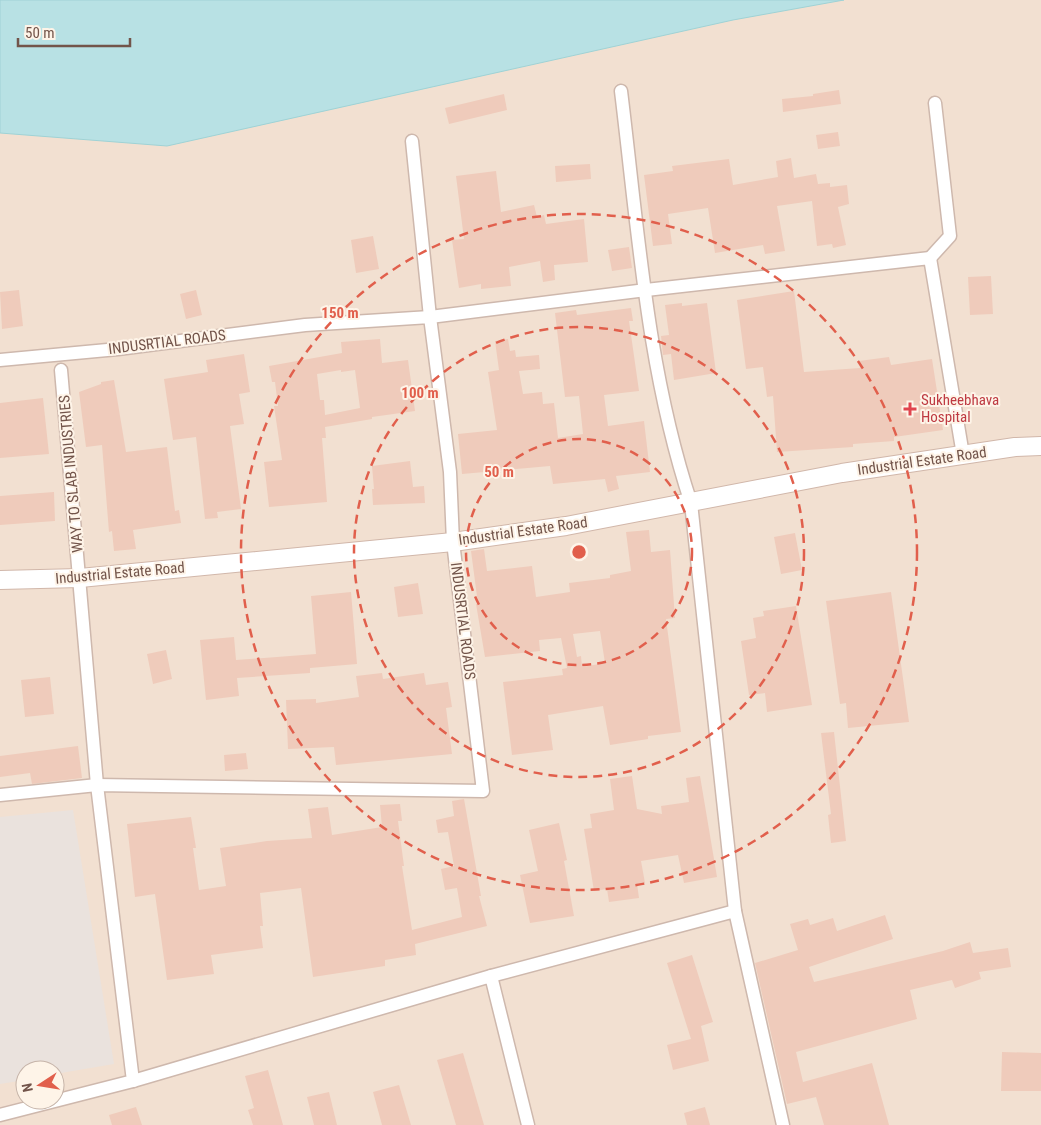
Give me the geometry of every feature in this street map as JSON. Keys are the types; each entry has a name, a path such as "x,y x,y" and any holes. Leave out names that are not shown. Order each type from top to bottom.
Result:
{"main road":[{"name":"Industrial Estate Road","path":"0,580 80,578 453,542 566,526 842,473 963,454 1041,446"}],"street":[{"path":"621,91 661,396 678,463 691,503 735,911 783,1125"},
{"path":"412,141 430,317 646,290 930,258 950,236 935,103"},
{"path":"930,258 963,454"},
{"name":"INDUSRTIAL ROADS","path":"0,360 118,349 305,325 430,317 450,472 453,542 484,791 97,785"},
{"name":"WAY TO SLAB INDUSTRIES","path":"61,370 97,785 133,1081"},
{"path":"0,795 97,785"},
{"path":"0,1115 133,1081 491,976 735,911"},
{"path":"491,976 528,1125"}],"shaded area":[{"path":"0,0 1041,0 1041,1125 0,1125"},
{"path":"73,810 114,1064 65,1072 65,1060 15,1060 15,1082 0,1084 0,817"}],"water":[{"path":"0,0 844,0 733,20 167,146 0,133"}],"building":[{"path":"839,90 841,104 783,112 782,99 813,96 813,94"},
{"path":"504,94 507,110 449,124 445,108"},
{"path":"838,132 840,146 818,149 816,135"},
{"path":"791,158 794,178 816,174 818,184 830,183 830,187 847,185 849,204 838,207 846,245 833,248 832,244 817,246 812,201 777,206 785,251 765,254 763,245 715,253 708,208 668,214 672,244 653,246 644,175 673,171 672,166 729,159 733,185 778,177 776,161"},
{"path":"590,164 591,179 556,182 555,166"},
{"path":"496,171 501,212 534,205 537,217 544,215 546,224 584,219 588,262 554,265 555,280 543,282 540,261 509,267 511,286 481,289 481,284 459,288 452,240 464,239 456,176"},
{"path":"373,236 379,269 356,273 351,240"},
{"path":"629,247 632,268 612,271 608,250"},
{"path":"991,276 993,314 970,315 968,277"},
{"path":"19,290 23,326 2,329 0,292"},
{"path":"196,290 202,315 186,319 180,294"},
{"path":"794,291 804,372 860,368 859,361 889,357 891,365 932,359 943,430 894,437 894,441 853,444 853,447 777,452 773,396 767,397 763,367 746,369 737,300"},
{"path":"682,303 682,306 707,303 716,373 674,380 671,354 663,355 661,336 669,335 665,305"},
{"path":"631,308 633,321 629,321 639,391 604,395 608,426 644,421 650,472 616,476 619,489 608,492 605,479 553,484 550,466 462,474 458,434 497,430 488,372 499,370 495,341 508,339 510,351 515,350 516,357 539,355 540,369 519,371 523,394 542,392 543,404 554,403 558,438 583,434 579,396 565,397 555,313 576,310 577,315"},
{"path":"380,339 382,363 408,360 415,411 372,417 372,419 325,427 326,438 322,438 327,502 269,507 264,462 282,460 274,406 278,406 275,382 272,382 269,366 342,353 341,342","holes":["341,370 341,372 355,370 360,408 325,415 324,400 320,400 317,374"]},
{"path":"244,354 250,392 239,394 244,424 230,426 241,509 217,512 218,518 205,519 196,437 173,440 164,379 208,372 206,360"},
{"path":"114,380 126,452 167,447 175,511 179,510 181,523 133,530 136,549 114,551 112,531 109,532 102,445 86,447 79,392 101,384 101,382"},
{"path":"43,398 49,454 0,458 0,403"},
{"path":"410,461 413,487 424,486 425,503 373,505 372,466"},
{"path":"54,492 55,521 0,525 0,496"},
{"path":"649,530 651,552 670,550 675,618 666,619 681,732 648,736 648,739 610,745 603,706 548,715 553,750 512,755 503,682 563,675 562,669 567,668 561,638 539,640 540,651 485,657 476,604 478,604 471,551 484,549 487,571 532,566 536,597 570,592 569,583 610,578 610,575 631,571 626,532","holes":["600,631 605,663 582,667 581,656 577,657 573,634"]},
{"path":"795,533 802,570 781,574 774,537"},
{"path":"418,583 423,614 398,617 394,587"},
{"path":"351,592 357,664 310,668 310,673 237,678 239,696 206,700 200,640 234,637 236,660 316,654 311,596"},
{"path":"891,592 909,722 848,728 846,703 840,704 826,601"},
{"path":"796,606 812,705 767,712 765,693 749,695 741,641 756,638 753,618 764,616 763,611"},
{"path":"166,650 172,679 153,684 147,654"},
{"path":"382,673 383,679 424,673 426,685 448,682 452,707 446,708 452,754 336,765 334,747 288,749 286,700 316,699 316,703 359,697 356,676"},
{"path":"50,677 54,714 25,717 21,680"},
{"path":"834,732 846,841 831,843 828,815 831,814 821,733"},
{"path":"78,746 82,778 32,784 30,773 0,777 0,756"},
{"path":"246,753 248,769 225,771 224,755"},
{"path":"632,776 637,809 662,814 661,806 689,802 686,778 700,776 717,877 684,883 678,855 641,861 645,883 637,884 639,898 609,902 607,889 594,891 584,829 592,828 590,814 614,810 610,779"},
{"path":"464,799 481,896 479,896 487,926 415,944 416,955 385,960 385,966 313,977 301,888 260,893 263,926 260,926 263,948 211,955 214,974 167,980 155,894 135,897 127,824 191,817 196,848 193,848 199,890 226,886 220,848 267,841 312,838 308,809 328,807 332,835 382,827 380,805 400,804 402,821 398,821 404,866 402,866 412,930 462,917 457,888 445,890 441,869 454,866 448,832 438,833 436,820 454,816 452,801"},
{"path":"559,823 567,860 564,861 574,916 530,923 520,875 538,871 529,830"},
{"path":"885,915 893,939 809,967 814,982 943,951 970,942 973,953 1008,948 1011,967 979,972 981,979 955,988 952,980 910,990 917,1019 796,1052 803,1082 872,1063 889,1125 824,1125 816,1097 787,1104 755,963 798,950 790,924 808,919 810,925 833,918 837,931"},
{"path":"692,955 713,1022 701,1026 709,1061 673,1070 667,1045 691,1039 667,963"},
{"path":"1002,1052 1041,1053 1041,1091 1001,1091"},
{"path":"463,1053 484,1125 456,1125 437,1060"},
{"path":"268,1070 283,1125 253,1125 248,1110 254,1108 245,1076"},
{"path":"399,1085 411,1125 382,1125 373,1092"},
{"path":"329,1092 337,1125 314,1125 307,1097"},
{"path":"136,1107 142,1125 112,1125 109,1115"},
{"path":"705,1107 710,1125 687,1125 684,1113"}],"place":[{"name":"Sukheebhava Hospital","path":"910,409"}]}
